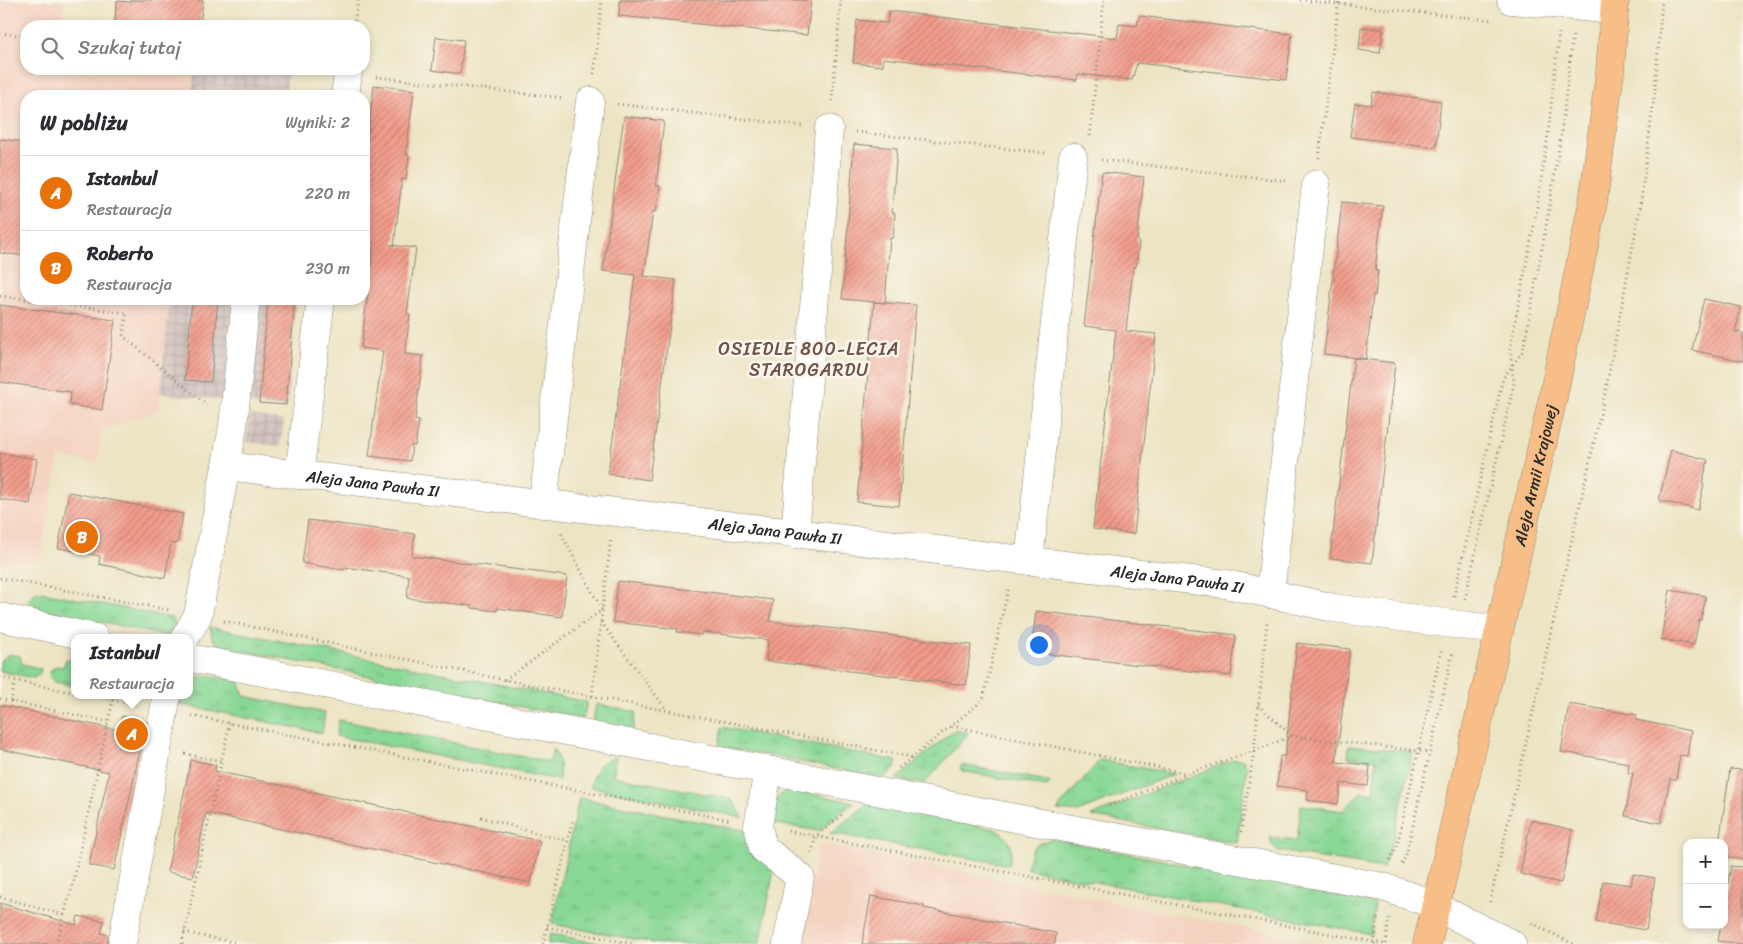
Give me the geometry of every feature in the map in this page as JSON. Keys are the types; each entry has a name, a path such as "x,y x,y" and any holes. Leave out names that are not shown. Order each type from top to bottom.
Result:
{"main road":[{"name":"Aleja Armii Krajowej","path":"1427,944 1552,402 1593,202 1610,72 1615,5"}],"street":[{"path":"1511,0 1569,6 1615,5"},
{"path":"544,504 590,101"},
{"path":"795,534 829,129"},
{"path":"1022,560 1080,157"},
{"path":"1270,594 1316,184"},
{"path":"192,627 233,426 245,305"},
{"path":"299,475 320,305"},
{"name":"Aleja Jana Pawła II","path":"226,466 1226,584 1334,608 1498,630"},
{"path":"0,617 77,634"},
{"path":"193,659 872,791 1383,886 1436,907 1512,944"},
{"path":"122,944 166,703"},
{"path":"768,771 758,826 763,848 800,877 787,944"}],"path":[{"path":"355,20 358,0"},
{"path":"590,101 602,0"},
{"path":"829,129 841,0"},
{"path":"1080,157 1104,0"},
{"path":"1300,0 1338,2 1492,20"},
{"path":"1489,910 1606,389 1640,208 1655,90 1662,0"},
{"path":"323,75 347,85 590,101 1316,184 1338,2"},
{"path":"1390,862 1397,846 1419,750 1514,383 1510,348 1536,214 1569,6"},
{"path":"1399,869 1406,855 1430,752 1453,624 1503,378 1523,351 1561,135 1569,6"},
{"path":"0,33 20,35"},
{"path":"0,296 20,299"},
{"path":"67,305 127,313 124,336 233,426"},
{"path":"544,504 602,610"},
{"path":"592,696 615,512"},
{"path":"812,856 815,837 982,700 1022,560"},
{"path":"0,578 192,627 505,680 912,757"},
{"path":"1237,859 1254,751 1270,594"},
{"path":"505,680 602,610"},
{"path":"601,622 667,710"},
{"path":"0,677 71,692"},
{"path":"12,702 15,680"},
{"path":"0,699 108,722"},
{"path":"108,699 166,703 230,722 758,826 1374,943 1385,944 1389,916"},
{"path":"56,944 73,883 113,700"},
{"path":"1258,705 1292,736"},
{"path":"182,944 230,722"},
{"path":"952,726 1186,774"},
{"path":"1105,808 1186,774 1292,736 1430,752"},
{"path":"158,749 222,761"},
{"path":"482,817 567,840"},
{"path":"543,944 572,819"},
{"path":"0,897 64,916"},
{"path":"1374,943 1378,913"},
{"path":"547,927 634,944"},
{"path":"184,932 240,944"}],"shaded area":[{"path":"0,0 64,0 62,20 20,20 20,75 194,75 193,90 20,90 20,305 169,305 159,411 102,431 97,463 59,458 40,561 0,564"},
{"path":"194,75 288,75 286,90 193,90"},
{"path":"169,305 296,305 287,408 160,393"},
{"path":"250,415 284,421 280,446 246,442"},
{"path":"819,844 1326,944 800,944"}],"green space":[{"path":"37,591 172,618 176,626 175,634 158,634 30,607 29,599"},
{"path":"210,627 587,702 583,719 219,646 212,638"},
{"path":"8,654 20,656 22,664 41,669 40,673 34,678 0,671 0,662"},
{"path":"66,659 71,660 71,685 55,682 49,677 51,670 56,666 63,667"},
{"path":"207,675 239,681 244,696 325,713 322,733 178,704 180,699 193,699 193,679"},
{"path":"596,704 636,712 633,729 593,722"},
{"path":"339,720 550,762 553,749 559,764 559,780 336,736"},
{"path":"722,727 897,761 895,768 884,778 719,746"},
{"path":"954,730 969,733 924,784 896,779"},
{"path":"1349,745 1413,752 1393,840 1383,868 1278,851 1272,845 1270,837 1297,840 1301,805 1343,811 1361,792 1373,793 1376,760 1348,757"},
{"path":"616,757 613,776 731,799 744,818 591,787 598,767"},
{"path":"1235,759 1243,760 1247,768 1237,843 1091,816"},
{"path":"1100,760 1174,774 1078,812 1057,810"},
{"path":"962,765 1048,781 1050,783 1047,787 962,771 960,768"},
{"path":"790,790 854,802 819,831 771,823 775,802 780,795"},
{"path":"579,798 747,831 774,870 760,944 660,944 552,924"},
{"path":"868,804 995,829 1010,844 1009,865 830,833"},
{"path":"1052,839 1291,885 1297,888 1375,904 1371,934 1027,869 1033,848 1040,843"},
{"path":"550,934 603,944 548,944"}],"building":[{"path":"131,0 203,0 201,20 115,20 117,1 131,2"},
{"path":"620,0 811,0 807,35 619,16"},
{"path":"889,11 1117,38 1119,24 1137,26 1139,16 1292,34 1286,80 1137,63 1132,80 1078,74 1077,80 883,58 883,66 853,63 857,20 887,23"},
{"path":"1361,27 1383,29 1380,53 1359,50"},
{"path":"436,37 464,40 460,74 432,70"},
{"path":"374,85 414,90 406,154 409,155 406,180 402,179 394,245 390,245 416,248 407,314 410,314 405,354 423,356 415,420 419,421 415,446 412,445 410,461 369,456 383,351 361,348 366,305 370,305 370,275 374,243 370,242 370,117"},
{"path":"1373,92 1441,101 1436,147 1350,137 1355,103 1371,105"},
{"path":"624,116 664,121 656,186 660,186 656,212 653,211 644,276 676,280 649,480 608,474 635,275 603,271"},
{"path":"0,139 20,141 20,255 0,253"},
{"path":"854,144 897,148 892,213 895,213 893,238 890,238 885,303 842,299"},
{"path":"1102,172 1144,177 1137,241 1139,242 1136,267 1133,267 1126,331 1156,334 1134,534 1093,529 1116,330 1084,326"},
{"path":"1342,202 1383,206 1375,270 1378,271 1375,296 1373,295 1366,359 1324,354"},
{"path":"1704,299 1741,307 1735,332 1743,333 1743,361 1692,350"},
{"path":"874,302 916,305 899,506 857,502"},
{"path":"0,305 115,320 102,410 70,405 71,392 0,382"},
{"path":"191,305 217,305 211,382 185,380"},
{"path":"267,305 294,305 286,405 259,403"},
{"path":"1354,358 1395,363 1372,563 1330,558"},
{"path":"1671,450 1708,460 1698,510 1659,500"},
{"path":"0,453 37,459 30,504 0,499"},
{"path":"69,492 183,514 177,544 171,543 165,578 99,564 100,556 58,548"},
{"path":"308,520 415,534 412,556 567,576 562,617 497,608 497,611 472,608 472,606 407,598 409,576 344,567 344,570 302,563"},
{"path":"618,581 773,600 770,621 971,645 966,685 766,661 768,640 703,632 702,635 677,632 678,629 613,622"},
{"path":"1670,590 1706,596 1694,645 1661,639"},
{"path":"1036,611 1236,635 1231,676 1031,652"},
{"path":"1297,643 1350,649 1336,762 1370,765 1368,786 1341,783 1338,804 1307,800 1308,790 1277,786 1280,756 1285,756"},
{"path":"1569,704 1637,715 1636,720 1691,731 1687,756 1680,755 1676,780 1670,779 1661,823 1625,816 1633,773 1628,773 1629,763 1561,752"},
{"path":"0,705 118,730 122,716 146,722 114,870 89,865 109,772 0,749"},
{"path":"191,760 216,765 215,771 540,841 531,883 206,813 193,877 167,872"},
{"path":"1730,769 1743,770 1743,859 1728,857 1728,839 1720,839"},
{"path":"1531,820 1573,830 1561,883 1520,874"},
{"path":"1731,866 1743,867 1743,944 1718,941 1720,929 1728,929 1728,883"},
{"path":"1633,874 1655,878 1646,930 1596,922 1603,881 1631,885"},
{"path":"871,896 1056,933 1055,944 862,944"},
{"path":"0,903 76,925 78,916 104,921 101,933 108,935 107,944 0,944"}],"place":[{"name":"Roberto","path":"82,537"},
{"name":"Istanbul","path":"132,734"}],"district":[{"name":"OSIEDLE 800-LECIA STAROGARDU","path":"809,359"}]}
